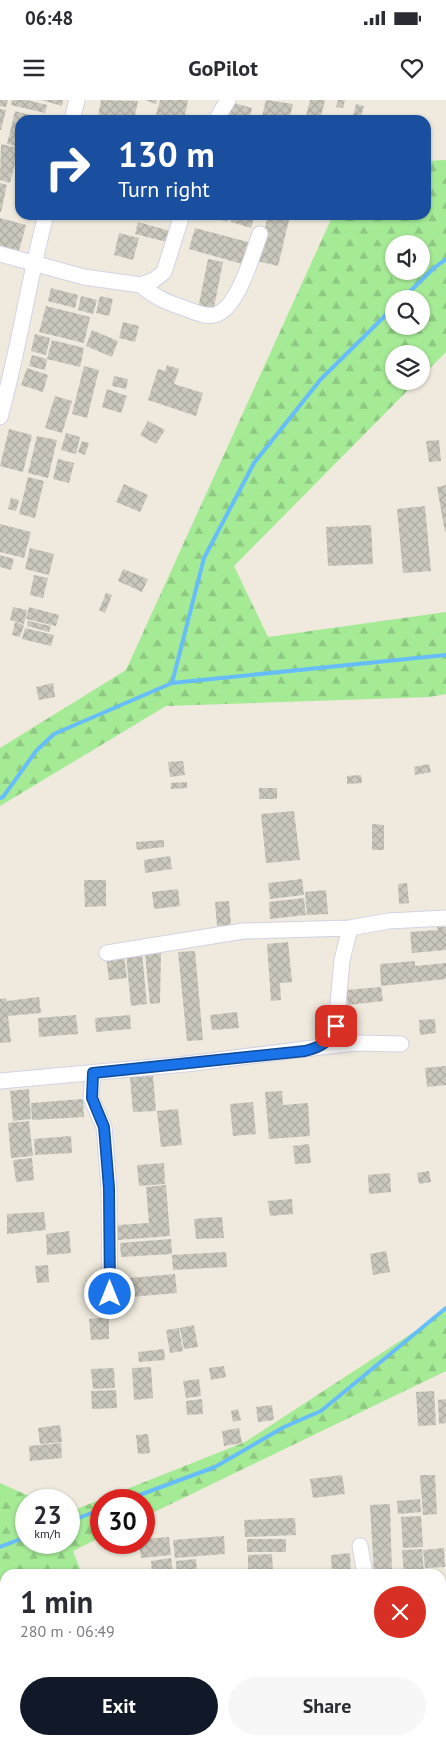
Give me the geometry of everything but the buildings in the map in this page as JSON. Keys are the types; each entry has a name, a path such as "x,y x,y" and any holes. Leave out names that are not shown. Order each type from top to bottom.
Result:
{"street":[{"path":"74,115 78,100"},
{"path":"219,115 228,100"},
{"path":"0,417 4,386 45,220"},
{"path":"0,254 84,277 141,285 154,280 164,272 180,220"},
{"path":"141,285 155,298 201,314 213,316 221,313 236,296 260,234"},
{"path":"107,953 243,931 350,928 388,921 446,918"},
{"path":"321,1047 330,1038 336,1026 342,960 350,928"},
{"path":"0,1081 204,1062 363,1042 401,1044"},
{"path":"93,1073 92,1098 104,1127 109,1188 110,1310"},
{"path":"360,1546 363,1569"}],"green space":[{"path":"446,160 446,352 430,368 430,345 385,345 385,390 408,390 234,566 268,637 446,612 446,694 430,697 166,706 0,806 0,748 126,670 331,220 431,220 431,161"},
{"path":"446,1311 446,1371 155,1512 155,1489 127,1489 245,1442"},
{"path":"0,1483 15,1490 15,1554 74,1554 80,1569 0,1569"},
{"path":"90,1504 90,1542 80,1548 80,1508"}],"waterway":[{"path":"411,290 446,259"},
{"path":"172,683 204,558 254,463 321,379 385,316"},
{"path":"0,798 3,797 36,751 54,734 172,683 446,655"},
{"path":"155,1489 215,1467 284,1427 321,1411 446,1308"},
{"path":"80,1518 90,1513"},
{"path":"0,1547 15,1541"}],"route":[{"path":"110,1294 109,1188 104,1127 92,1098 93,1073 305,1051 321,1047 334,1033 336,1026"}]}
